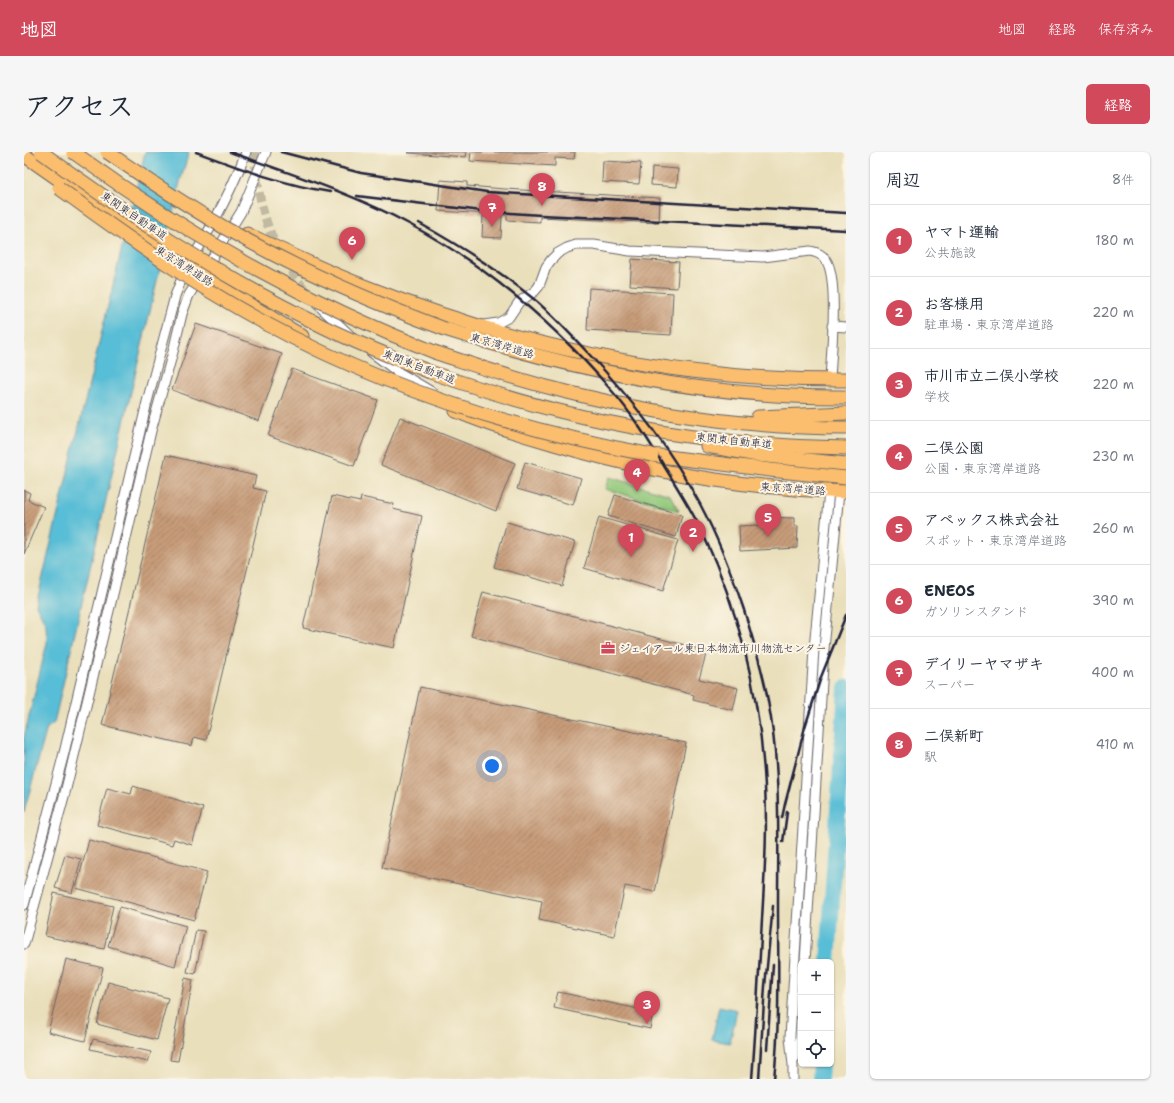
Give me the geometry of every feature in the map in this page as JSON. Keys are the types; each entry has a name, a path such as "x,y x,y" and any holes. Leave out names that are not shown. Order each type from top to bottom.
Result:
{"highway":[{"name":"東関東自動車道","path":"41,152 122,209 203,261 272,300 341,335 430,372 501,395 561,412 657,432 740,442 846,448"},
{"name":"東関東自動車道","path":"73,152 132,193 229,254 301,293 374,328 437,353 522,380 585,397 660,412 798,427 846,428"},
{"name":"東京湾岸道路","path":"100,152 144,177 223,227 287,261 383,306 446,329 528,354 584,368 658,382 772,395 846,397"},
{"name":"東京湾岸道路","path":"24,155 186,268 266,315 355,364 431,400 486,422 576,451 659,471 742,485 838,492"},
{"name":"東京湾岸道路","path":"109,156 173,197 232,227 309,263 363,286 479,326 557,347 641,364 719,374 846,380"},
{"name":"東京湾岸道路","path":"24,163 192,280 262,322 333,357 389,381 465,409 572,439 652,455 846,478"},
{"path":"716,419 846,414"},
{"path":"657,432 688,442 721,449 758,455 846,464"}],"street":[{"path":"24,905 67,740 147,402 175,296 186,268 216,219 234,183 246,152"},
{"path":"24,944 80,730 158,403 188,295 232,227 246,202 266,152"},
{"path":"479,326 498,323 509,317 519,302 535,292 539,286 546,267 551,260 558,253 567,248 576,246 594,245 630,251 763,257 810,251 817,252 826,260 831,274 833,295 830,380"},
{"path":"305,290 326,313 395,370 457,408 486,422"},
{"path":"832,326 846,327"},
{"path":"805,959 817,747 817,678 819,649 838,492"},
{"path":"793,1079 790,1037 807,747 817,678"},
{"path":"807,747 817,747"},
{"path":"793,1065 800,1031"}],"green space":[{"path":"609,477 670,495 679,511 605,489"}],"water":[{"path":"145,152 189,152 180,182 54,723 47,728 24,812 24,737 47,643 46,625 36,605"},
{"path":"719,1006 737,1010 730,1043 712,1040"}],"building":[{"path":"408,152 467,152 466,157"},
{"path":"471,152 575,152 574,159 555,158 555,166 470,161"},
{"path":"603,161 641,163 639,184 602,182"},
{"path":"652,167 678,169 677,187 651,185"},
{"path":"440,180 467,182 467,186 660,198 659,223 540,217 540,222 507,220 507,215 438,211"},
{"path":"483,216 502,216 501,238 482,237"},
{"path":"632,259 679,262 677,288 630,285"},
{"path":"589,288 673,293 671,335 587,330"},
{"path":"196,324 282,354 259,421 172,390"},
{"path":"292,369 378,400 354,466 268,436"},
{"path":"400,417 515,463 496,511 381,465"},
{"path":"166,455 256,476 253,488 266,491 206,740 194,737 192,746 102,725"},
{"path":"525,462 581,478 573,505 517,489"},
{"path":"24,490 30,493 28,500 44,507 24,554"},
{"path":"615,495 682,515 676,537 608,516"},
{"path":"332,496 360,502 361,497 394,504 393,509 422,516 394,648 303,628"},
{"path":"599,517 678,540 663,591 584,568"},
{"path":"762,517 794,518 794,526 798,526 797,548 740,551 739,526 762,525"},
{"path":"507,522 575,542 562,586 494,567"},
{"path":"483,592 707,651 699,679 738,688 733,710 693,700 694,695 471,636"},
{"path":"420,687 686,743 655,892 625,886 614,936 539,920 542,901 382,868"},
{"path":"133,786 203,808 192,845 174,839 172,845 97,825 107,788 131,794"},
{"path":"89,840 207,872 194,920 76,888"},
{"path":"65,855 81,859 72,893 55,888"},
{"path":"54,893 113,906 104,949 45,936"},
{"path":"120,907 186,926 175,966 108,946"},
{"path":"196,930 204,931 195,974 187,972"},
{"path":"66,959 103,968 85,1041 48,1032"},
{"path":"185,978 193,980 178,1061 170,1060"},
{"path":"108,982 168,998 157,1040 97,1024"},
{"path":"558,992 653,1012 650,1029 554,1008"},
{"path":"93,1039 151,1052 148,1062 90,1049"}],"waterway":[{"path":"828,959 846,688"},
{"path":"820,1079 821,1067"}],"tunnel":[{"path":"254,152 261,202 272,238 278,249"},
{"path":"283,260 305,290"}],"railway":[{"path":"196,152 245,170 296,185 330,192"},
{"path":"230,152 345,194 411,225 467,259 519,299 567,343 628,410 692,512 716,564 736,621 751,680 761,741 766,808 766,845 752,1079"},
{"path":"281,152 361,173 487,192 846,213"},
{"path":"357,196 482,211 846,230"},
{"path":"419,223 479,259 521,289 556,319 604,370 635,406 676,463 700,504 724,556 735,583 761,666 768,701 775,752 778,803 778,992 774,1079"},
{"path":"782,818 805,727 821,677 846,615"},
{"path":"783,842 787,812"},
{"path":"759,1079 765,986 773,906"},
{"path":"767,1049 773,965"}],"place":[{"name":"二俣新町","path":"542,206"},
{"name":"デイリーヤマザキ","path":"492,227"},
{"name":"ENEOS","path":"352,260"},
{"name":"二俣公園","path":"637,492"},
{"name":"アペックス株式会社","path":"768,537"},
{"name":"お客様用","path":"693,552"},
{"name":"ヤマト運輸","path":"631,557"},
{"name":"ジェイアール東日本物流市川物流センター","path":"608,648"},
{"name":"市川市立二俣小学校","path":"647,1024"}]}
